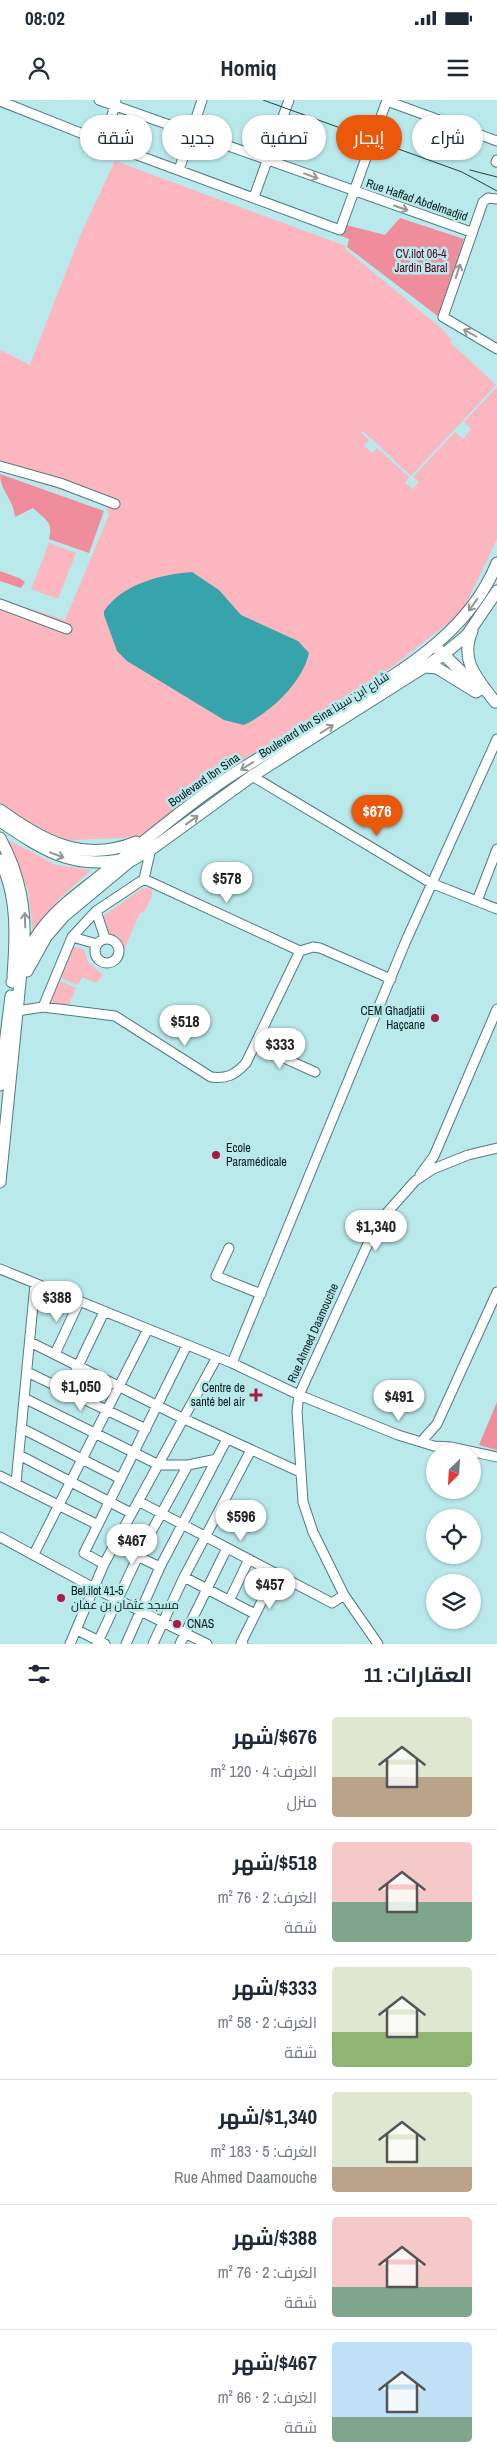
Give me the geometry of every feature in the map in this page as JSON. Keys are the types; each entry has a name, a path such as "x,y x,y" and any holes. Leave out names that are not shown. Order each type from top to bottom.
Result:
{"main road":[{"name":"Boulevard Ibn Sina","path":"16,984 31,944 53,915 119,860 222,781 395,674 435,645 456,626 472,607 491,578 497,563"},
{"name":"Boulevard Ibn Sina:شارع ابن سينا","path":"153,848 252,776 443,655 474,626 497,591"},
{"path":"474,626 466,650 468,660 496,703"},
{"path":"435,645 443,655 496,703"},
{"path":"426,667 436,668 496,703"},
{"path":"0,810 34,834 56,844 81,850 101,851 124,847 151,835"},
{"name":"Boulevard Ibn Sina","path":"0,821 30,842 60,857 91,862 119,860 153,848"},
{"path":"0,838 12,861 20,888 25,918 22,964"},
{"path":"0,1085 16,984 46,936 64,916 129,862 153,848"},
{"path":"0,860 11,890 14,911 17,1011 0,1182"}],"street":[{"name":"Rue Haffad Abdelmadjid","path":"100,100 116,103 162,121"},
{"path":"196,115 202,100"},
{"path":"284,115 289,100"},
{"path":"152,160 340,230 387,100 497,141"},
{"path":"0,101 23,104 80,131"},
{"path":"112,115 116,103"},
{"path":"178,170 181,160"},
{"name":"Rue Haffad Abdelmadjid","path":"267,160 471,232"},
{"path":"254,197 267,160"},
{"path":"497,199 488,198 483,202 443,317 497,348"},
{"path":"0,466 60,483 115,504"},
{"path":"0,604 67,628"},
{"path":"232,1363 431,883 497,739"},
{"path":"252,776 431,883 497,909"},
{"path":"43,1007 72,936 96,911 144,879 153,848 151,835"},
{"path":"477,901 497,849"},
{"path":"144,879 300,951 313,947 320,948 391,979"},
{"path":"96,911 105,938"},
{"path":"72,936 97,944"},
{"path":"105,938 114,940 119,946 119,955 114,961 106,963 98,960 95,952 97,944 105,938"},
{"path":"17,1011 43,1007 114,1016 211,1077 225,1078 237,1072 246,1063 300,951"},
{"path":"415,1181 434,1156 497,1009"},
{"path":"255,1045 315,1072"},
{"name":"Rue Ahmed Daamouche","path":"299,1395 377,1224 415,1181 445,1163 497,1148"},
{"path":"228,1248 216,1276 261,1294"},
{"path":"1,1271 232,1363 299,1395 421,1442 497,1457"},
{"path":"16,1483 35,1284"},
{"path":"421,1442 437,1424 497,1292"},
{"path":"55,1354 79,1302"},
{"path":"66,1391 104,1312"},
{"path":"34,1554 148,1329"},
{"path":"30,1342 120,1385 182,1418 300,1472"},
{"path":"104,1564 84,1553 187,1345"},
{"path":"70,1644 104,1564 217,1357"},
{"path":"27,1372 146,1429"},
{"path":"299,1395 297,1411 303,1502 313,1532 344,1595 378,1644"},
{"path":"24,1398 159,1465 188,1464 217,1459"},
{"path":"21,1428 121,1479"},
{"path":"126,1644 160,1567 227,1439"},
{"path":"153,1644 184,1578 251,1450"},
{"path":"19,1455 71,1480 131,1513"},
{"path":"77,1630 100,1643 138,1556 188,1464"},
{"path":"0,1476 98,1525"},
{"path":"138,1501 332,1603 344,1595"},
{"path":"0,1537 94,1588 142,1610 205,1643"},
{"path":"114,1545 160,1567"},
{"path":"180,1644 227,1548"},
{"path":"229,1601 249,1559"},
{"path":"243,1644 255,1614 276,1573"},
{"path":"184,1578 255,1614"}],"shaded area":[{"path":"115,161 346,246 345,249 441,328 452,340 450,342 496,385 411,476 363,431 361,433 369,440 364,446 372,453 377,448 409,477 405,483 413,489 419,482 413,477 455,432 463,439 471,429 464,422 497,387 497,539 462,612 389,669 218,775 140,837 53,841 0,803 0,599 65,620 109,515 105,504 0,471 0,353 1,350 30,365 80,236"},
{"path":"49,543 76,553 58,599 31,589"},
{"path":"8,840 56,865 91,870 60,898 33,932 28,890"},
{"path":"143,888 152,889 152,896 144,912 140,913 123,952 119,937 109,934 102,917"},
{"path":"72,946 84,950 88,962 103,975 96,983 82,977 78,985 59,977"},
{"path":"58,980 76,988 68,1006 50,1002"}],"green space":[{"name":"CV.ilot 06-4 Jardin Baral","path":"400,218 464,239 439,317 347,247 349,239 341,236 346,225 385,235"},
{"path":"0,474 104,511 89,553 49,539 49,524 33,508 15,517 12,505 2,485"},
{"path":"0,571 25,582 21,588 0,581"},
{"path":"497,1402 497,1450 479,1444"}],"water":[{"path":"192,572 219,590 241,615 298,641 309,653 300,675 284,695 264,713 244,725 224,720 127,661 117,651 104,615 104,611 112,602 132,587 168,575"}],"tram line":[{"path":"263,100 462,172 497,191"},
{"path":"470,170 497,177"}],"place":[{"name":"CEM Ghadjatii Haçcane","path":"435,1018"},
{"name":"Ecole Paramédicale","path":"216,1155"},
{"name":"Centre de santé bel air","path":"256,1395"},
{"name":"Bel.ilot 41-5 مسجد عثمان بن عفان","path":"61,1598"},
{"name":"CNAS","path":"177,1624"}]}
